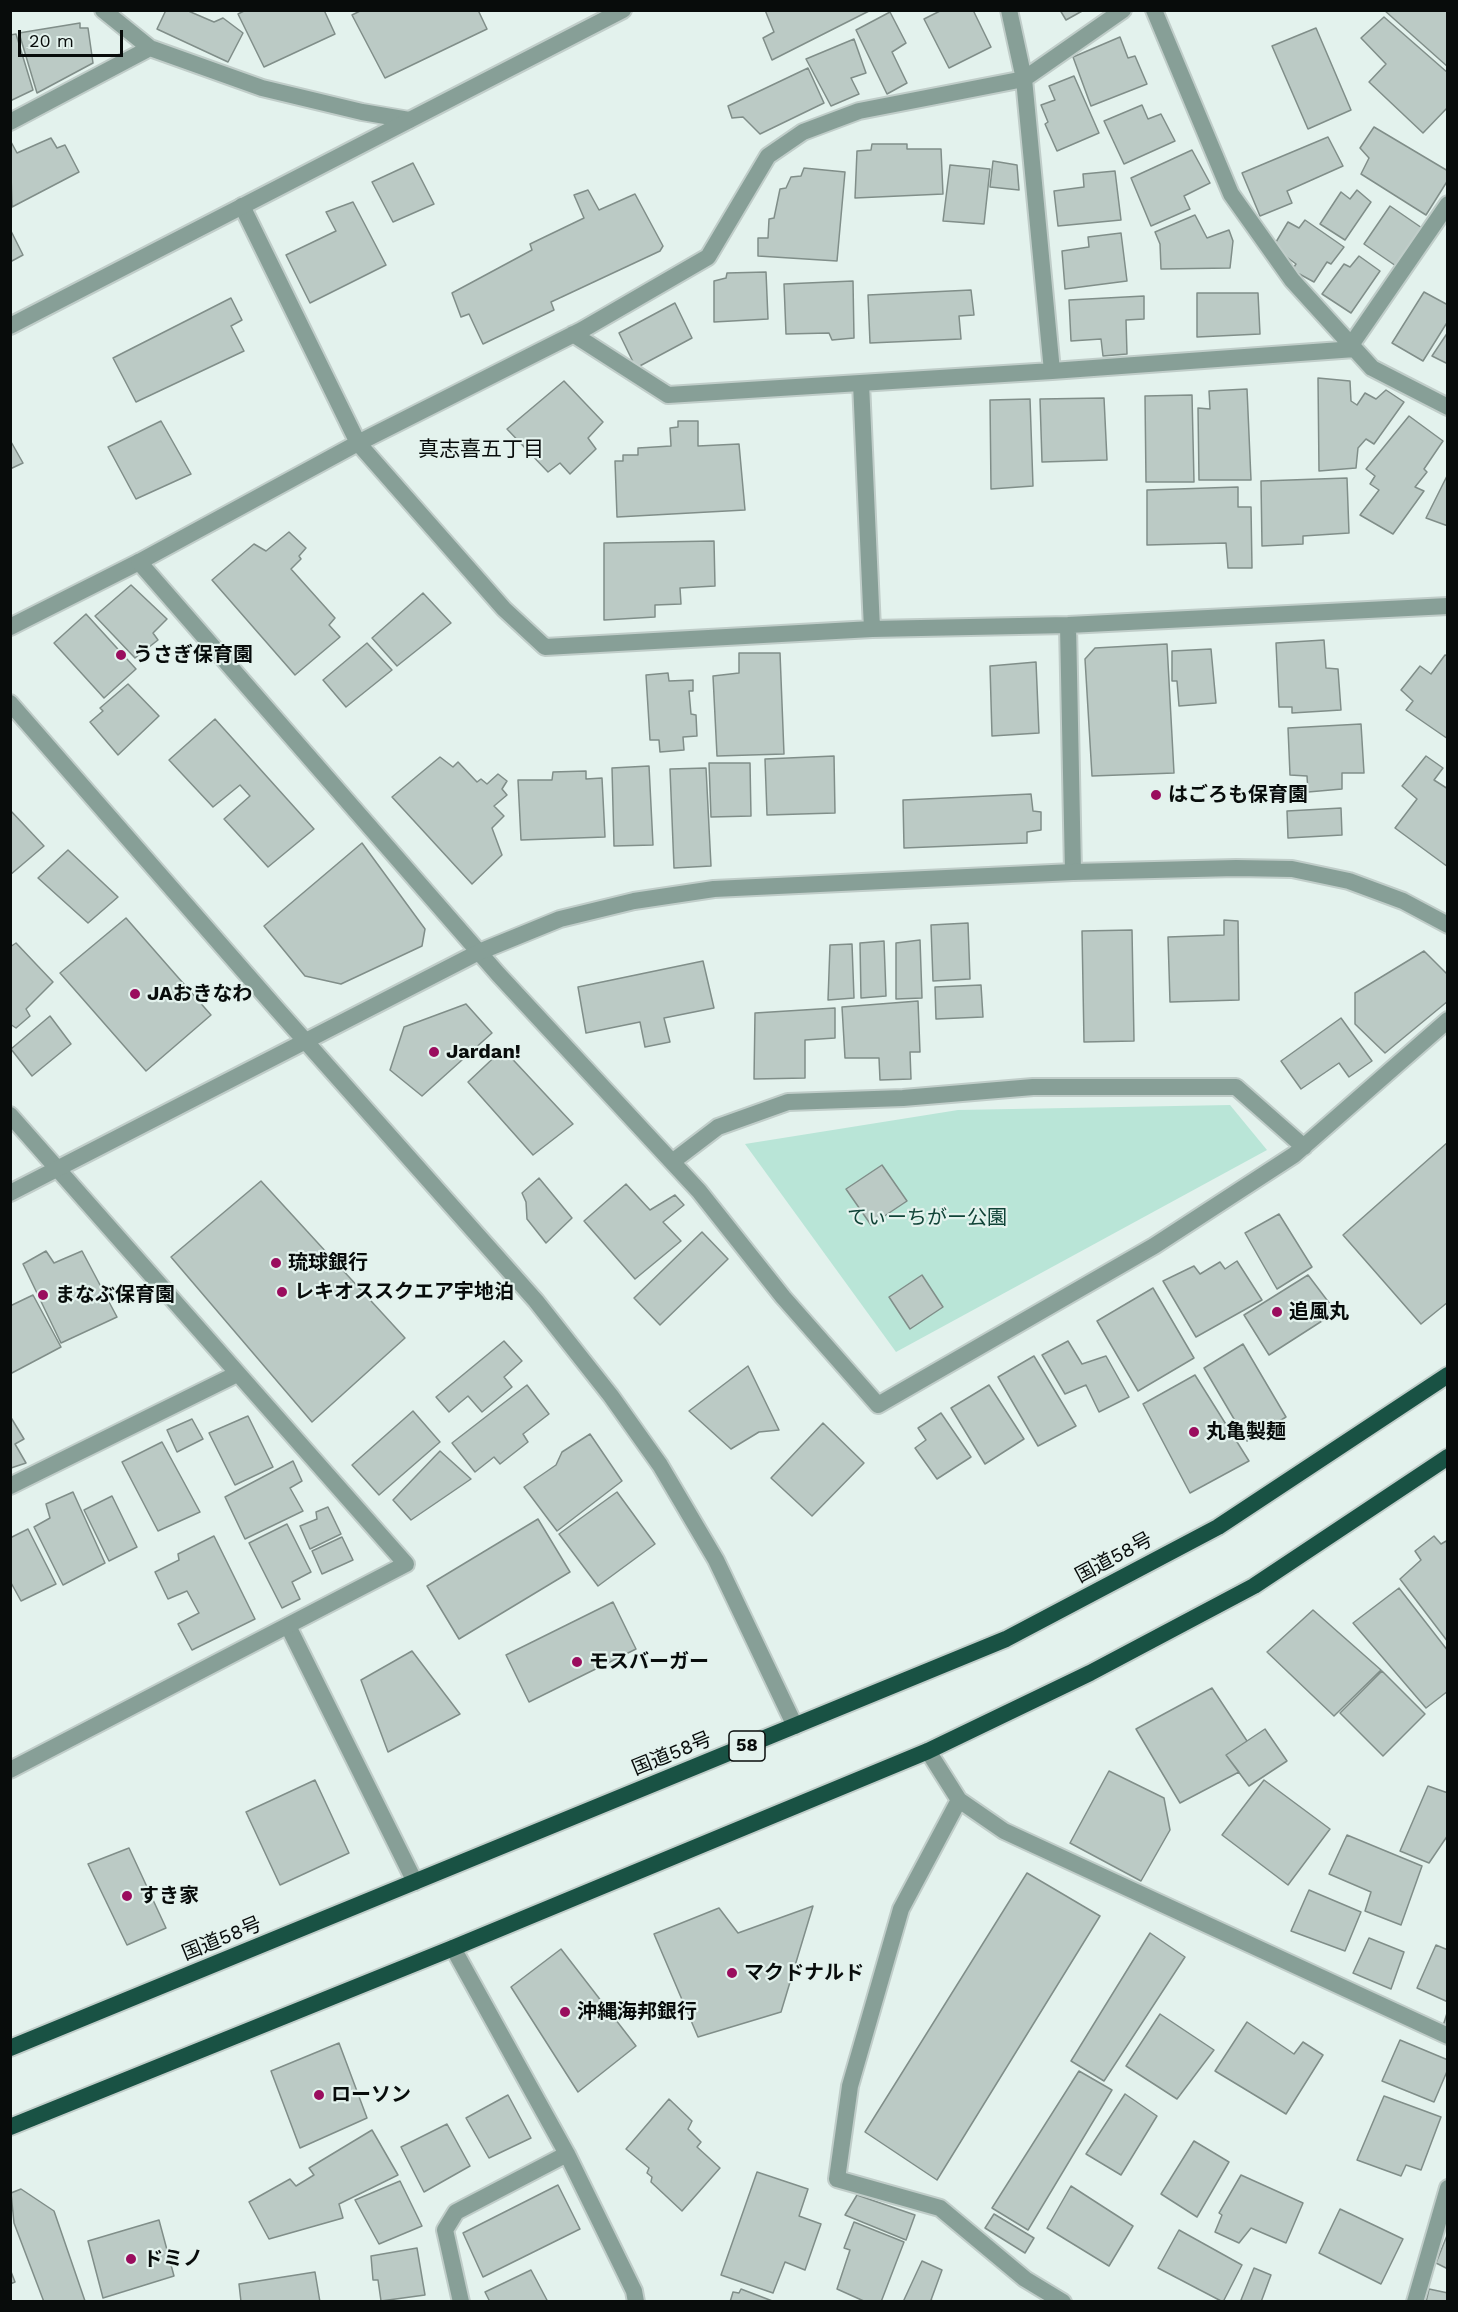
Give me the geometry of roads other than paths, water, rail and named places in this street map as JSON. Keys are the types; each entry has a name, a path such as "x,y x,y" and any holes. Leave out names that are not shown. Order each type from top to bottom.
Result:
{"highway":[{"name":"国道58号","path":"10,2049 1006,1639 1218,1527 1448,1375"},
{"path":"10,2127 453,1948 928,1751 1090,1673 1254,1586 1448,1457"}],"street":[{"path":"103,10 150,48 262,88 362,112 409,120"},
{"path":"10,326 623,10"},
{"path":"1009,10 1024,79 1052,371"},
{"path":"10,627 139,562 358,443 573,334 708,256 768,156 803,132 859,111 1024,79 1123,10"},
{"path":"1154,10 1231,194 1292,280 1372,368 1448,407"},
{"path":"10,122 150,48"},
{"path":"1353,347 1448,204"},
{"path":"242,206 358,443 504,609 545,647 872,629 1068,625 1448,606"},
{"path":"573,334 668,394 1052,371 1353,347"},
{"path":"861,383 872,629"},
{"path":"139,562 479,952 699,1191 783,1297 878,1405 1154,1246 1304,1147 1448,1020"},
{"path":"1068,625 1073,872"},
{"path":"10,703 536,1301 618,1404 660,1465 716,1560 795,1726"},
{"path":"10,1193 479,952 560,919 634,901 714,889 1073,872 1236,867 1292,869 1349,881 1393,897 1448,925"},
{"path":"672,1162 718,1127 788,1102 903,1098 1033,1087 1236,1087 1304,1147"},
{"path":"10,1115 405,1564 10,1770"},
{"path":"10,1486 237,1374"},
{"path":"288,1626 415,1882"},
{"path":"928,1751 959,1800 1004,1831 1448,2036"},
{"path":"959,1800 901,1909 850,2086 837,2179 940,2208 1025,2279 1063,2301"},
{"path":"453,1948 567,2154 635,2296 651,2301"},
{"path":"461,2301 445,2230 456,2212 567,2154"},
{"path":"1415,2301 1448,2188"}],"place":[{"name":"うさぎ保育園","path":"121,655"},
{"name":"はごろも保育園","path":"1156,795"},
{"name":"JAおきなわ","path":"135,994"},
{"name":"Jardan!","path":"434,1052"},
{"name":"琉球銀行","path":"276,1263"},
{"name":"レキオススクエア宇地泊","path":"282,1292"},
{"name":"まなぶ保育園","path":"43,1295"},
{"name":"追風丸","path":"1277,1312"},
{"name":"丸亀製麺","path":"1194,1432"},
{"name":"モスバーガー","path":"577,1662"},
{"name":"すき家","path":"127,1896"},
{"name":"マクドナルド","path":"732,1973"},
{"name":"沖縄海邦銀行","path":"565,2012"},
{"name":"ローソン","path":"319,2095"},
{"name":"ドミノ","path":"131,2259"}],"district":[{"name":"真志喜五丁目","path":"481,450"}],"park label":[{"name":"てぃーちがー公園","path":"927,1218"}]}
